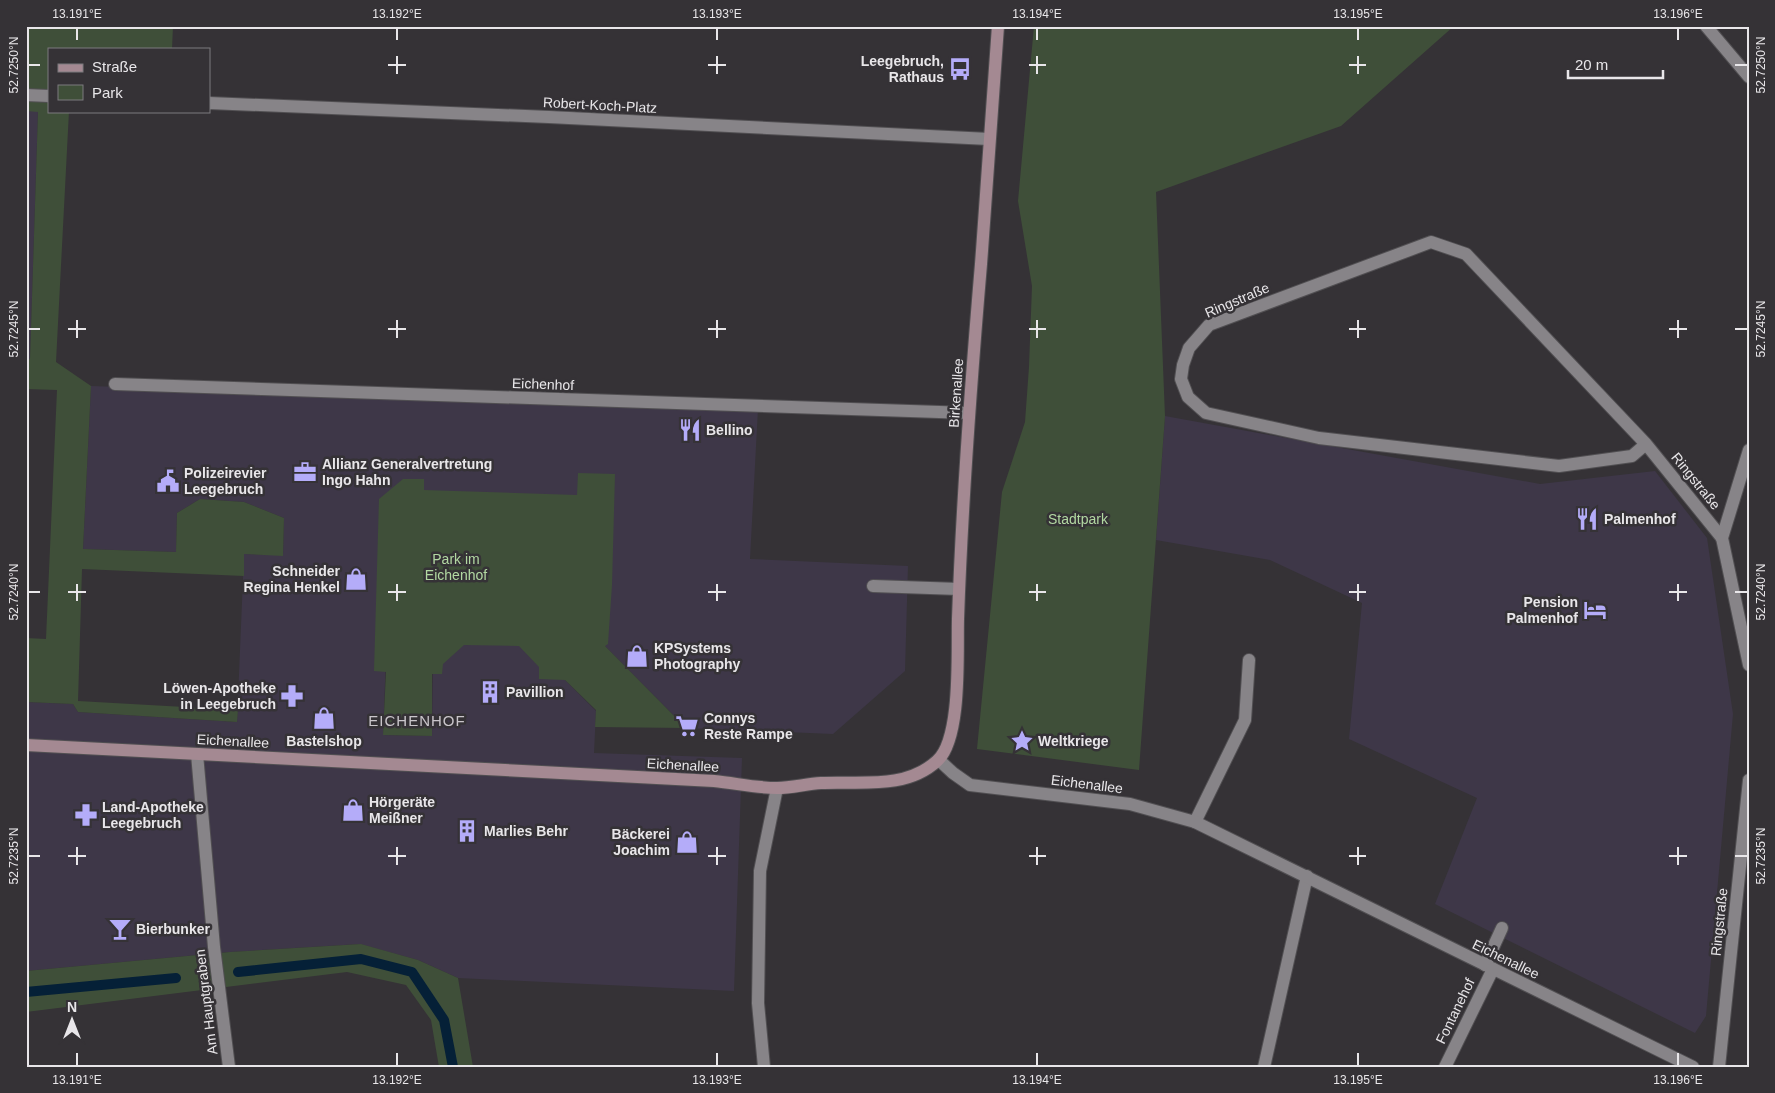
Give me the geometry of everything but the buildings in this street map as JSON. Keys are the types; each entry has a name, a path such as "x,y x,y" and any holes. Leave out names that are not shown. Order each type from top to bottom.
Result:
{"street":[{"name":"Birkenallee","path":"939,760 946,748 952,730 955,705 959,589 969,413 998,26"},
{"path":"1706,26 1749,77"},
{"path":"26,95 48,96"},
{"name":"Robert-Koch-Platz","path":"210,103 549,117 989,139"},
{"name":"Ringstraße","path":"1646,444 1632,456 1559,466 1318,438 1206,413 1188,397 1182,379 1183,365 1189,348 1209,325 1431,242 1466,254 1646,444 1722,538 1749,666"},
{"name":"Eichenhof","path":"115,384 969,413"},
{"name":"Ringstraße","path":"1722,538 1749,450"},
{"path":"874,586 959,589"},
{"path":"1195,822 1245,720 1249,660"},
{"name":"Eichenallee","path":"26,745 714,781 777,788 821,783 886,782 909,778 924,771 939,760 970,785 1130,804 1195,822 1693,1067"},
{"name":"Am Hauptgraben","path":"197,754 214,947 229,1067"},
{"name":"Ringstraße","path":"1719,1067 1749,780"},
{"path":"764,1067 758,1003 760,871 777,788"},
{"path":"1264,1067 1307,876"},
{"name":"Fontanehof","path":"1445,1067 1489,967 1502,928"}],"shaded area":[{"path":"26,111 38,111 30,360 26,360"},
{"path":"91,386 758,409 750,559 908,566 905,671 833,734 686,728 596,637 602,507 392,498 383,735 432,736 433,663 458,634 521,636 596,711 594,753 742,758 734,991 458,978 418,960 360,944 230,952 26,971 26,702 73,704 78,712 237,722 244,554 283,555 284,518 244,502 200,499 177,513 176,552 83,549"},
{"path":"1165,416 1540,484 1655,471 1707,538 1733,714 1706,1016 1695,1033 1435,904 1477,798 1349,739 1362,603 1270,560 1156,540"}],"green space":[{"path":"26,26 173,26 172,48 48,48 48,112 69,112 56,362 91,386 83,549 176,552 177,513 200,499 244,502 284,518 283,556 244,554 244,576 82,569 78,701 238,710 237,722 78,712 73,704 26,702 26,638 46,639 57,390 26,389 26,360 30,359 38,112 26,111"},
{"name":"Stadtpark","path":"1034,26 1454,26 1341,126 1156,192 1165,416 1139,770 977,749 1002,492 1025,422 1032,286 1018,201"},
{"name":"Park im Eichenhof","path":"578,473 615,474 612,585 608,644 605,646 686,728 595,727 596,710 565,680 539,679 539,667 519,646 464,645 443,664 442,674 432,674 432,736 383,735 386,672 374,671 379,499 403,479 424,479 424,490 577,495"},
{"path":"361,944 418,960 458,978 473,1067 439,1067 431,1020 406,985 347,972 26,1012 26,971 230,952"}],"waterway":[{"path":"238,972 361,959 412,972 444,1020 453,1067"},
{"path":"26,992 176,978"}],"place":[{"name":"Leegebruch, Rathaus","path":"960,69"},
{"name":"Bellino","path":"690,430"},
{"name":"Allianz Generalvertretung Ingo Hahn","path":"305,472"},
{"name":"Polizeirevier Leegebruch","path":"168,481"},
{"name":"Palmenhof","path":"1587,519"},
{"name":"Schneider Regina Henkel","path":"356,579"},
{"name":"Pension Palmenhof","path":"1595,610"},
{"name":"KPSystems Photography","path":"637,656"},
{"name":"Pavillion","path":"490,692"},
{"name":"Löwen-Apotheke in Leegebruch","path":"292,696"},
{"name":"Bastelshop","path":"324,718"},
{"name":"Connys Reste Rampe","path":"687,726"},
{"name":"Weltkriege","path":"1022,741"},
{"name":"Hörgeräte Meißner","path":"353,810"},
{"name":"Land-Apotheke Leegebruch","path":"86,815"},
{"name":"Marlies Behr","path":"467,831"},
{"name":"Bäckerei Joachim","path":"687,842"},
{"name":"Bierbunker","path":"120,929"}],"district":[{"name":"EICHENHOF","path":"417,721"}]}
